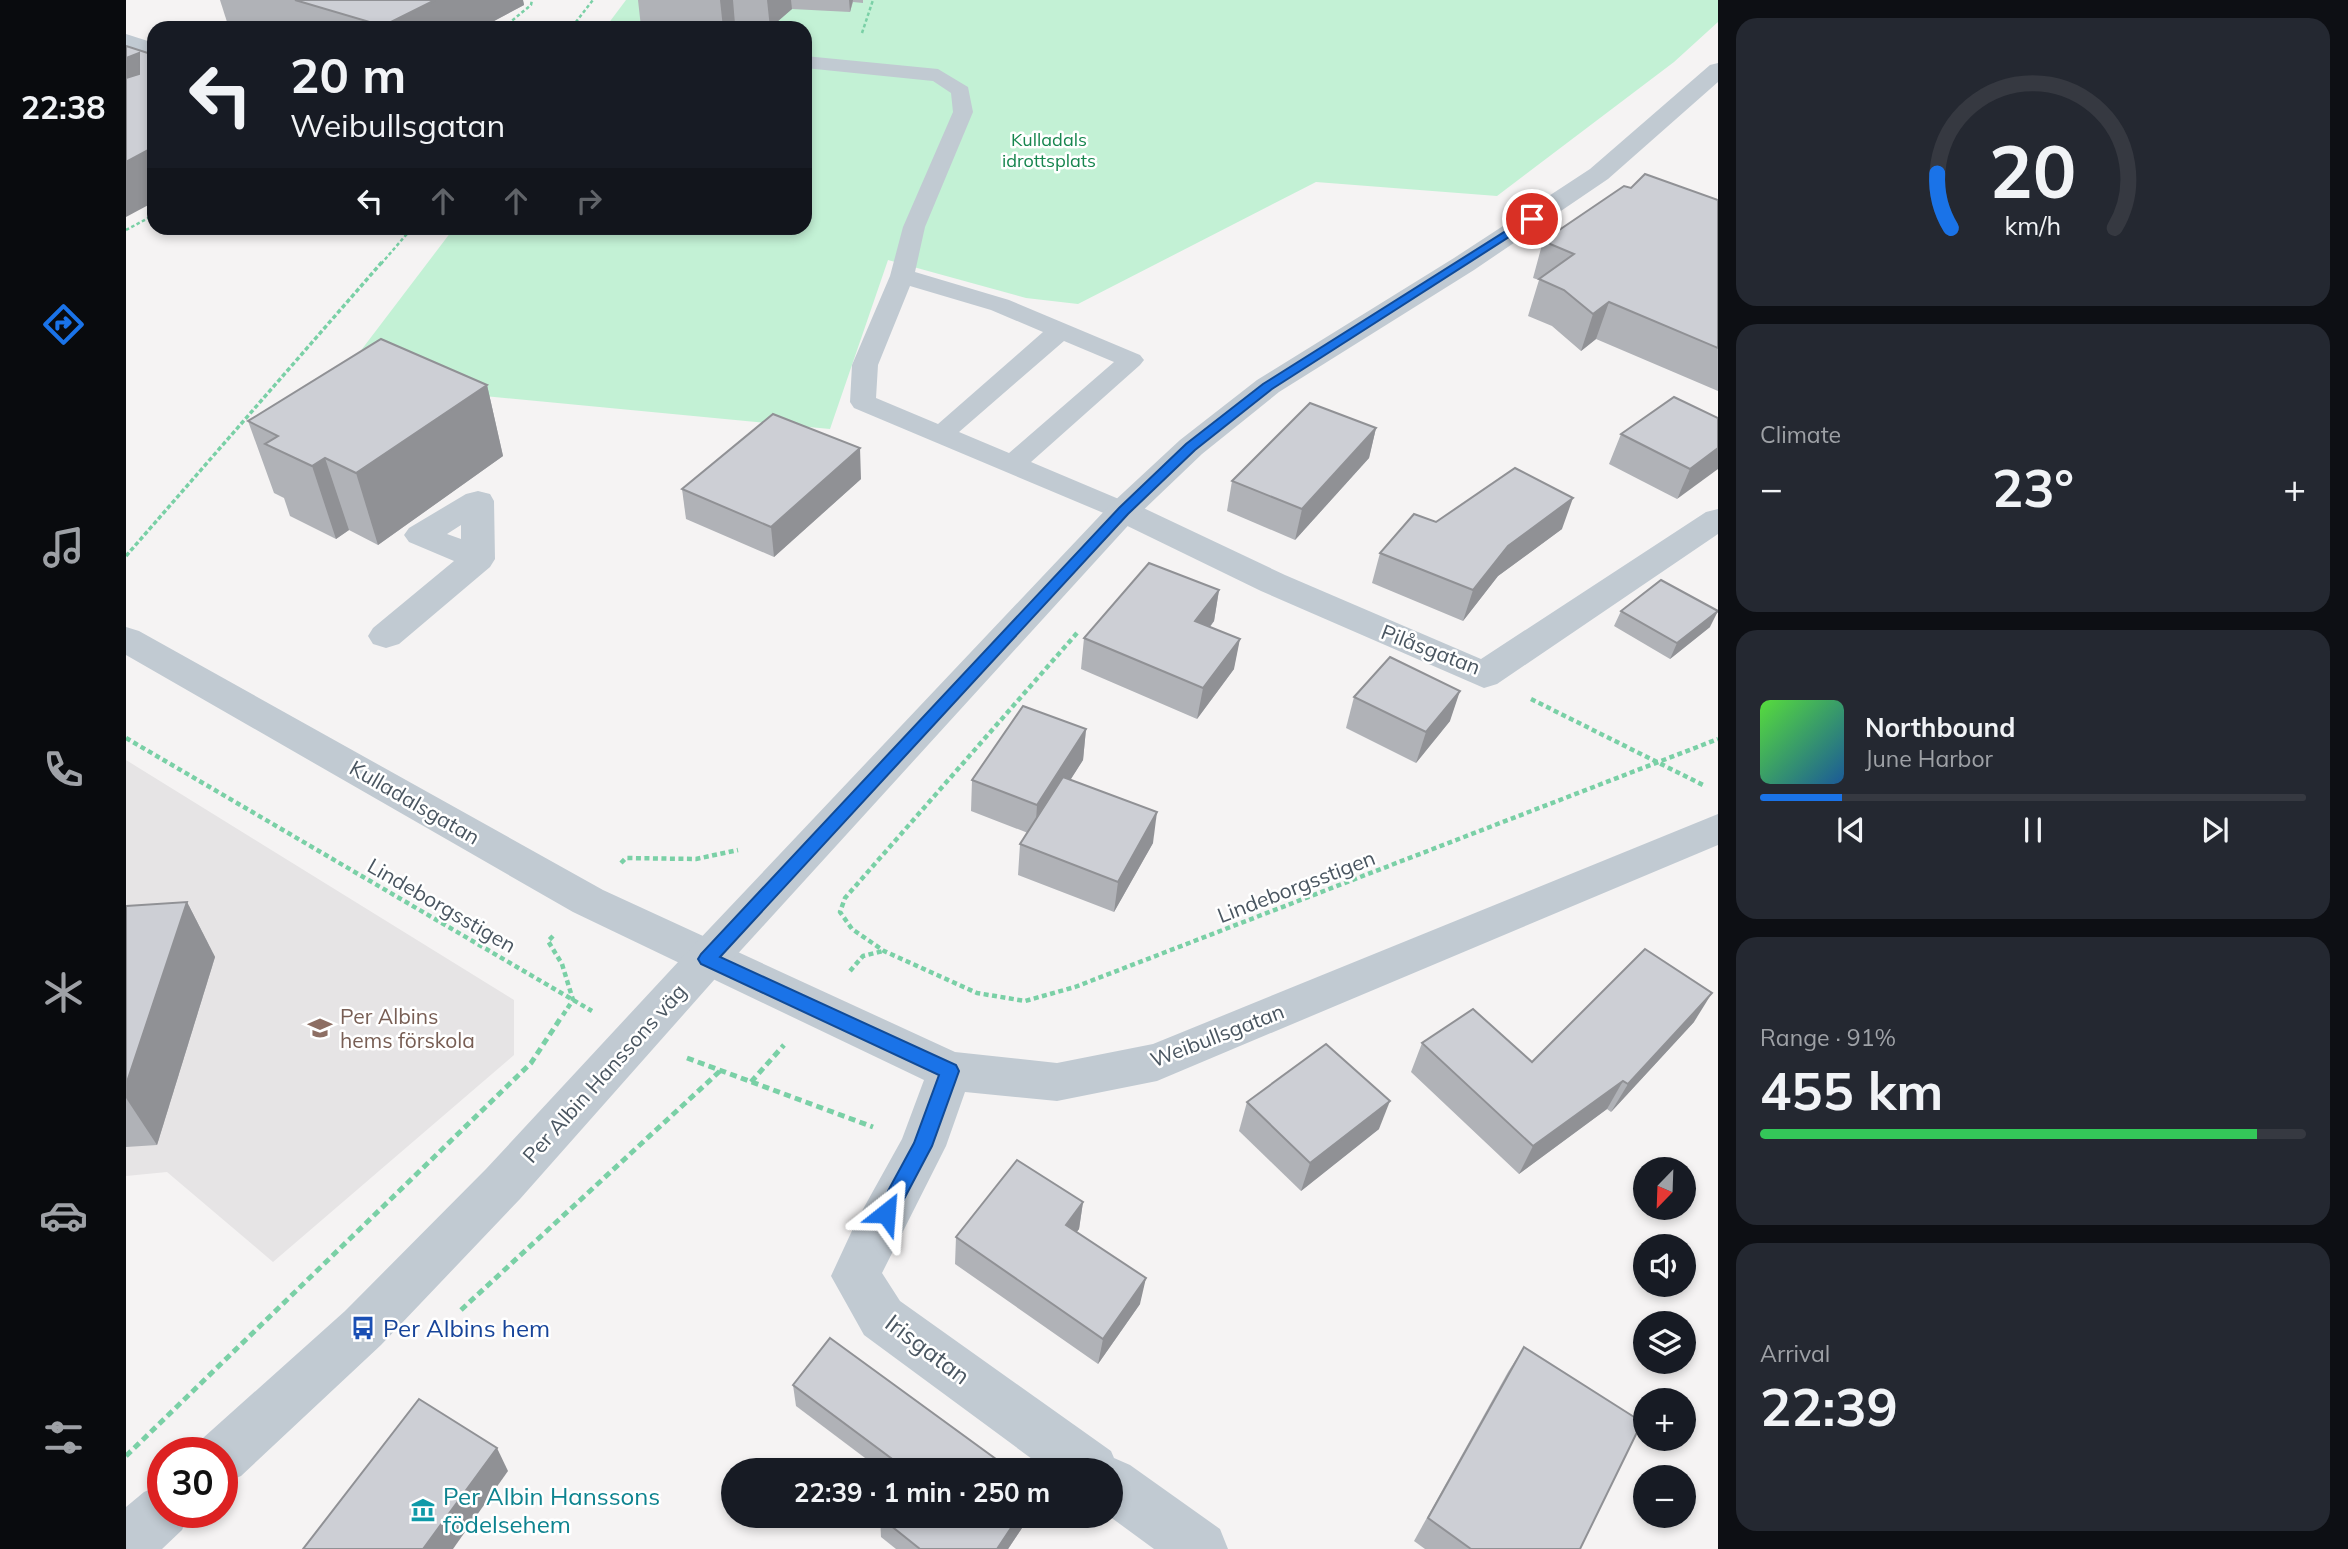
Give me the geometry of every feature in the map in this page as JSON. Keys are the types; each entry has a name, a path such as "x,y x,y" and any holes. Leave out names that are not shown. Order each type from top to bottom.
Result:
{"street":[{"path":"126,41 147,48"},
{"name":"Per Albin Hanssons väg","path":"238,1442 363,1328 503,1184 707,959 1124,511 1191,447 1268,386 1464,264 1599,174 1718,69"},
{"name":"Pilåsgatan","path":"1124,511 1273,583 1484,674 1718,519"},
{"path":"386,636 478,559"},
{"name":"Kulladalsgatan","path":"126,639 588,901 707,959"},
{"name":"Weibullsgatan","path":"707,959 950,1071 1057,1082 1157,1062 1718,830"},
{"name":"Irisgatan","path":"950,1071 923,1146 874,1236 856,1276 882,1318 1075,1458"},
{"path":"1123,1493 1200,1549"},
{"path":"126,1544 147,1525"}],"lane":[{"path":"812,47 852,67"},
{"path":"812,63 938,75 961,91 963,113 914,227 902,276 865,365 863,402 1124,511"},
{"path":"902,276 1000,305 1131,360 1014,464"},
{"path":"943,435 953,422 1060,331"}],"path":[{"path":"514,21 531,5 532,0"},
{"path":"577,21 593,0"},
{"path":"126,230 147,219"},
{"path":"126,556 406,235"},
{"name":"Lindeborgsstigen","path":"1083,626 845,898 840,912 852,929 884,951 977,993 1025,1001 1075,987 1255,920 1718,739"},
{"path":"1484,674 1654,763 1707,787"},
{"name":"Lindeborgsstigen","path":"126,738 637,1039 923,1146"},
{"path":"456,1315 720,1071"}],"shaded area":[{"name":"Per Albins hems förskola","path":"126,760 514,1000 514,1055 273,1262 167,1172 126,1176"}],"green space":[{"name":"Kulladals idrottsplats","path":"626,0 1718,0 1718,22 1674,62 1497,196 1316,182 1078,304 1026,298 888,260 830,429 337,382 449,235 812,235 812,21 610,21"}],"building":[{"path":"295,0 435,0 393,21 366,21"},
{"path":"126,46 147,53 147,151 126,162 126,78 139,74 139,53 126,58"},
{"path":"1645,174 1718,200 1718,348 1609,302 1593,314 1564,290 1539,279 1574,254 1543,241 1624,186 1631,188"},
{"path":"381,339 487,385 356,473 325,458 312,466 265,444 278,436 248,421"},
{"path":"1674,397 1718,418 1718,448 1690,469 1621,434"},
{"path":"1310,403 1376,428 1302,509 1232,481"},
{"path":"773,414 860,448 771,527 682,489"},
{"path":"1515,468 1573,498 1508,546 1473,590 1380,553 1414,514 1436,522"},
{"path":"1149,563 1219,590 1195,621 1240,639 1203,688 1084,638"},
{"path":"1661,580 1718,611 1677,643 1621,611"},
{"path":"1390,657 1460,691 1426,732 1354,697"},
{"path":"1023,706 1086,729 1037,805 972,780"},
{"path":"1063,777 1157,812 1118,882 1020,844"},
{"path":"187,902 126,1085 126,906"},
{"path":"1645,949 1712,993 1628,1084 1623,1081 1533,1146 1422,1043 1473,1009 1532,1062"},
{"path":"1326,1044 1390,1101 1310,1163 1247,1102"},
{"path":"1017,1160 1083,1202 1066,1225 1146,1278 1103,1339 956,1237"},
{"path":"830,1338 995,1458 891,1458 793,1385"},
{"path":"1524,1347 1633,1416 1633,1440 1580,1549 1471,1549 1428,1518"},
{"name":"Per Albin Hanssons födelsehem","path":"419,1399 497,1448 423,1549 303,1549"},
{"path":"894,1528 1011,1528 997,1549 920,1549"}],"place":[{"name":"Per Albins hems förskola","path":"320,1028"},
{"name":"Per Albins hem","path":"363,1328"},
{"name":"Per Albin Hanssons födelsehem","path":"423,1510"}],"route":[{"path":"886,1213 923,1146 950,1071 707,959 1124,511 1191,447 1268,386 1532,219"}]}
